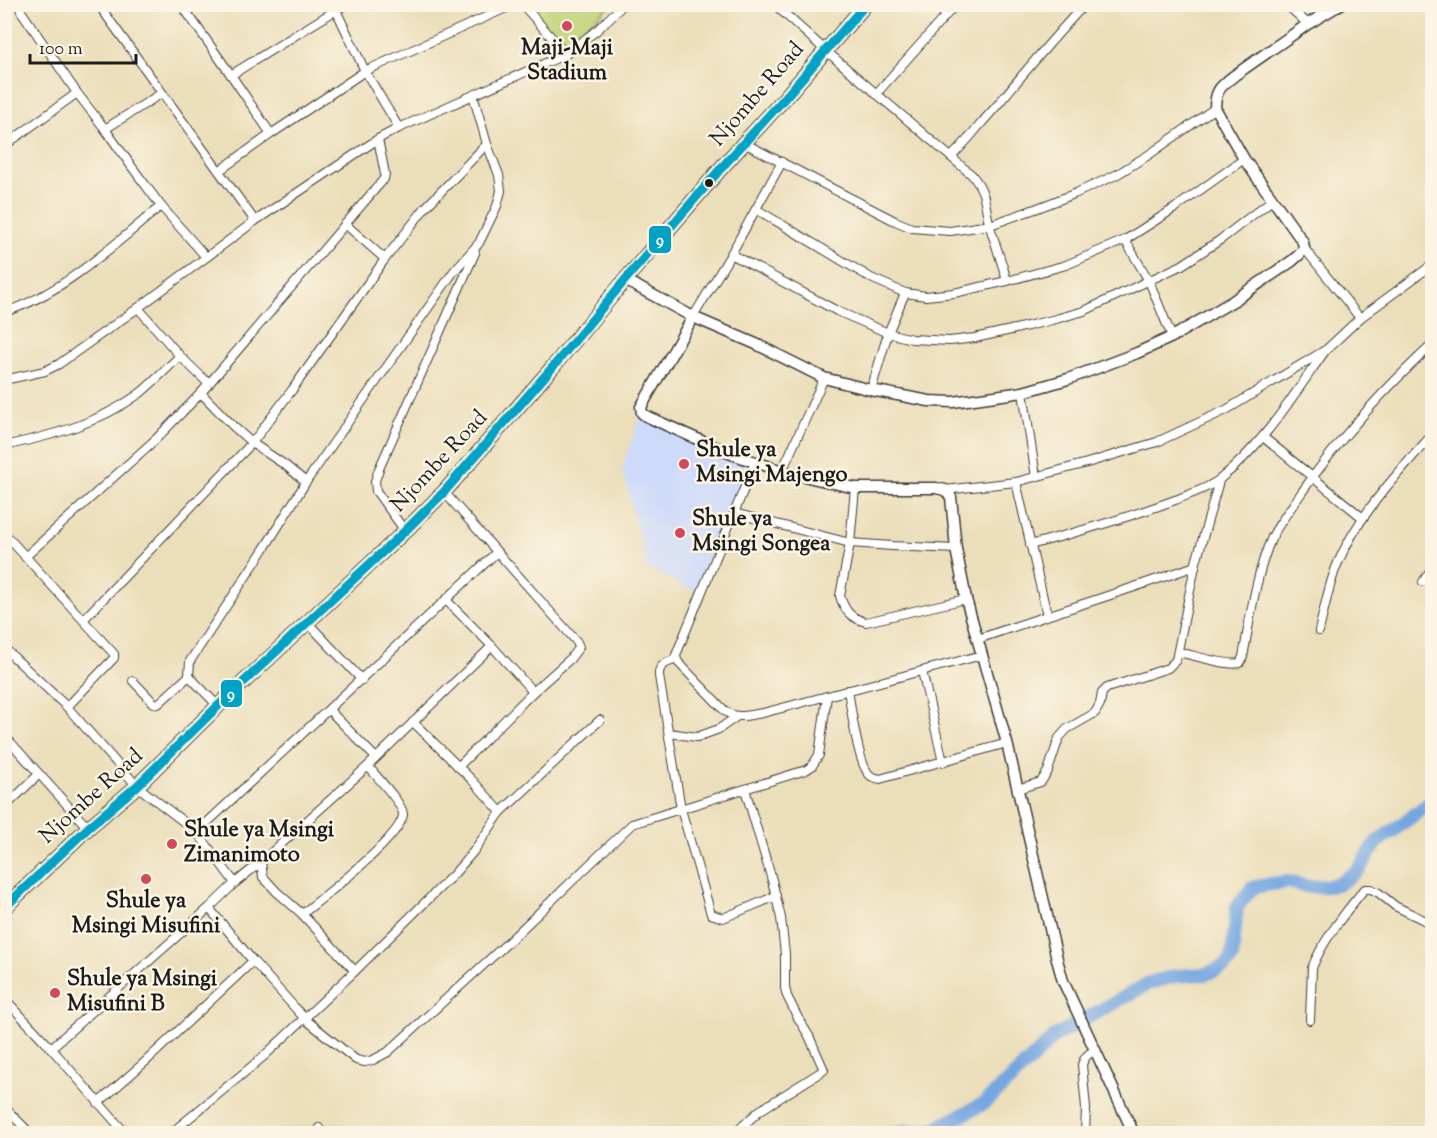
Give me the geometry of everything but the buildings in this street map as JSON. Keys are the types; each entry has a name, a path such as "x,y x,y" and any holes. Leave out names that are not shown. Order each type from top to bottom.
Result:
{"highway":[{"name":"Njombe Road","path":"4,908 88,828 137,786 444,492 866,4"}],"street":[{"path":"19,4 21,11 77,93 162,206 206,257"},
{"path":"98,4 255,221"},
{"path":"181,4 271,134"},
{"path":"231,75 347,4"},
{"path":"219,171 365,71 515,4"},
{"path":"522,4 566,54"},
{"path":"4,380 45,370 59,364 255,221 378,139 566,54 597,30 624,4"},
{"path":"774,4 972,175 980,185 987,205 990,225 1007,281"},
{"path":"876,94 956,4"},
{"path":"951,157 966,143 1055,36 1085,4"},
{"path":"1286,4 1308,24"},
{"path":"1341,4 1308,24 1224,84 1215,98 1215,108 1244,159 1303,242 1304,248 1360,318"},
{"path":"336,10 365,71 399,128"},
{"path":"4,146 77,93"},
{"path":"105,129 162,93"},
{"path":"405,531 376,491 375,481 497,206 501,191 499,175 487,144 473,95"},
{"path":"744,143 895,221 912,228 950,231 990,225 1074,194 1116,175 1215,108"},
{"path":"25,557 158,438 201,393 384,179 385,168 378,139"},
{"path":"84,619 252,443 385,259 425,208 487,144"},
{"path":"756,209 871,278 905,293 926,296 954,293 1066,265 1125,240 1244,159"},
{"path":"782,162 641,407 642,413 646,416 726,452 755,462 782,471 855,488 925,487 945,490 1016,482 1087,464 1157,442 1226,410 1327,349"},
{"path":"731,254 837,311 888,333 912,339 950,341 975,338 1052,321 1084,311 1182,265 1220,240 1272,200"},
{"path":"4,301 6,312 31,302 74,276 162,206"},
{"path":"345,224 385,259"},
{"path":"1125,240 1149,281 1172,338"},
{"path":"218,706 189,676 188,668 192,657 306,482 454,271 479,243"},
{"path":"625,280 693,316 825,378 871,390 953,402 1023,392 1068,379 1172,338 1269,277 1300,254 1304,248"},
{"path":"1030,545 1079,532 1155,507 1219,481 1263,437 1327,349 1360,318 1432,265"},
{"path":"871,390 888,333 905,293"},
{"path":"138,308 180,356 209,384"},
{"path":"1178,652 1228,663 1240,663 1253,602 1271,540 1279,524 1363,415 1432,345"},
{"path":"4,446 53,435 90,422 139,393 180,356"},
{"path":"782,471 825,378"},
{"path":"1023,392 1036,477"},
{"path":"201,393 252,443 306,482"},
{"path":"1319,631 1336,567 1347,545 1363,518 1432,435"},
{"path":"1263,437 1363,518"},
{"path":"736,717 724,710 676,659 676,651 755,462"},
{"path":"1017,789 1041,782 1048,771 1059,738 1067,729 1095,713 1102,693 1107,688 1168,668 1176,660 1196,566 1219,481"},
{"path":"1016,482 1047,615"},
{"path":"855,488 850,543 840,596 842,604 854,619 866,622 966,599"},
{"path":"945,490 951,497 956,549 966,599 1007,744 1063,981 1134,1134"},
{"path":"444,492 579,647 458,767"},
{"path":"734,513 850,543 956,549"},
{"path":"4,533 113,652 114,656 67,707"},
{"path":"197,832 497,552"},
{"path":"978,639 1196,566"},
{"path":"1423,582 1432,568"},
{"path":"446,600 492,646 533,692"},
{"path":"307,622 362,680"},
{"path":"51,1048 368,766 492,646"},
{"path":"4,648 67,707 137,786 197,832 235,883"},
{"path":"669,733 697,737 719,729 736,717 763,713 982,655"},
{"path":"676,659 663,664 659,671 681,809 711,914 723,918 776,896"},
{"path":"922,671 944,762"},
{"path":"133,681 154,703 158,704 189,676"},
{"path":"848,690 859,750 870,776 880,779 1007,744"},
{"path":"209,908 305,1019 356,1060 365,1062 372,1060 388,1052 632,824 806,770 812,766 819,755 827,696"},
{"path":"329,710 376,758"},
{"path":"170,1134 263,1057 355,971 454,874 501,812 600,720"},
{"path":"413,722 501,812"},
{"path":"4,735 88,828"},
{"path":"302,914 385,843 401,821 403,814 401,808 368,766"},
{"path":"4,808 39,774"},
{"path":"734,1134 759,1111 824,1070 787,996 781,918 745,789"},
{"path":"261,862 263,877 302,914 355,971"},
{"path":"1310,1020 1311,974 1314,960 1339,922 1365,889 1371,890 1395,906 1432,924"},
{"path":"503,947 518,945"},
{"path":"98,1103 253,961"},
{"path":"6,1005 51,1048 126,1134"},
{"path":"1085,1134 1086,1108 1082,1065 1084,1058 1095,1050"},
{"path":"4,1107 31,1134"}],"shaded area":[{"path":"641,414 750,465 694,591 647,568 622,467"}],"green space":[{"name":"Maji-Maji Stadium","path":"524,5 610,5 566,47"}],"waterway":[{"path":"897,1134 905,1131 931,1131 983,1104 1055,1036 1149,983 1175,976 1206,974 1225,966 1232,958 1237,907 1252,888 1288,882 1310,887 1340,883 1358,870 1378,841 1432,801"}],"transit line":[{"name":"9","path":"4,908 88,828 137,786 444,492 723,166 866,4"}],"place":[{"name":"Maji-Maji Stadium","path":"567,26"},
{"name":"Shule ya Msingi Majengo","path":"684,464"},
{"name":"Shule ya Msingi Songea","path":"680,533"},
{"name":"Shule ya Msingi Zimanimoto","path":"172,844"},
{"name":"Shule ya Msingi Misufini","path":"146,879"},
{"name":"Shule ya Msingi Misufini B","path":"55,993"}]}
